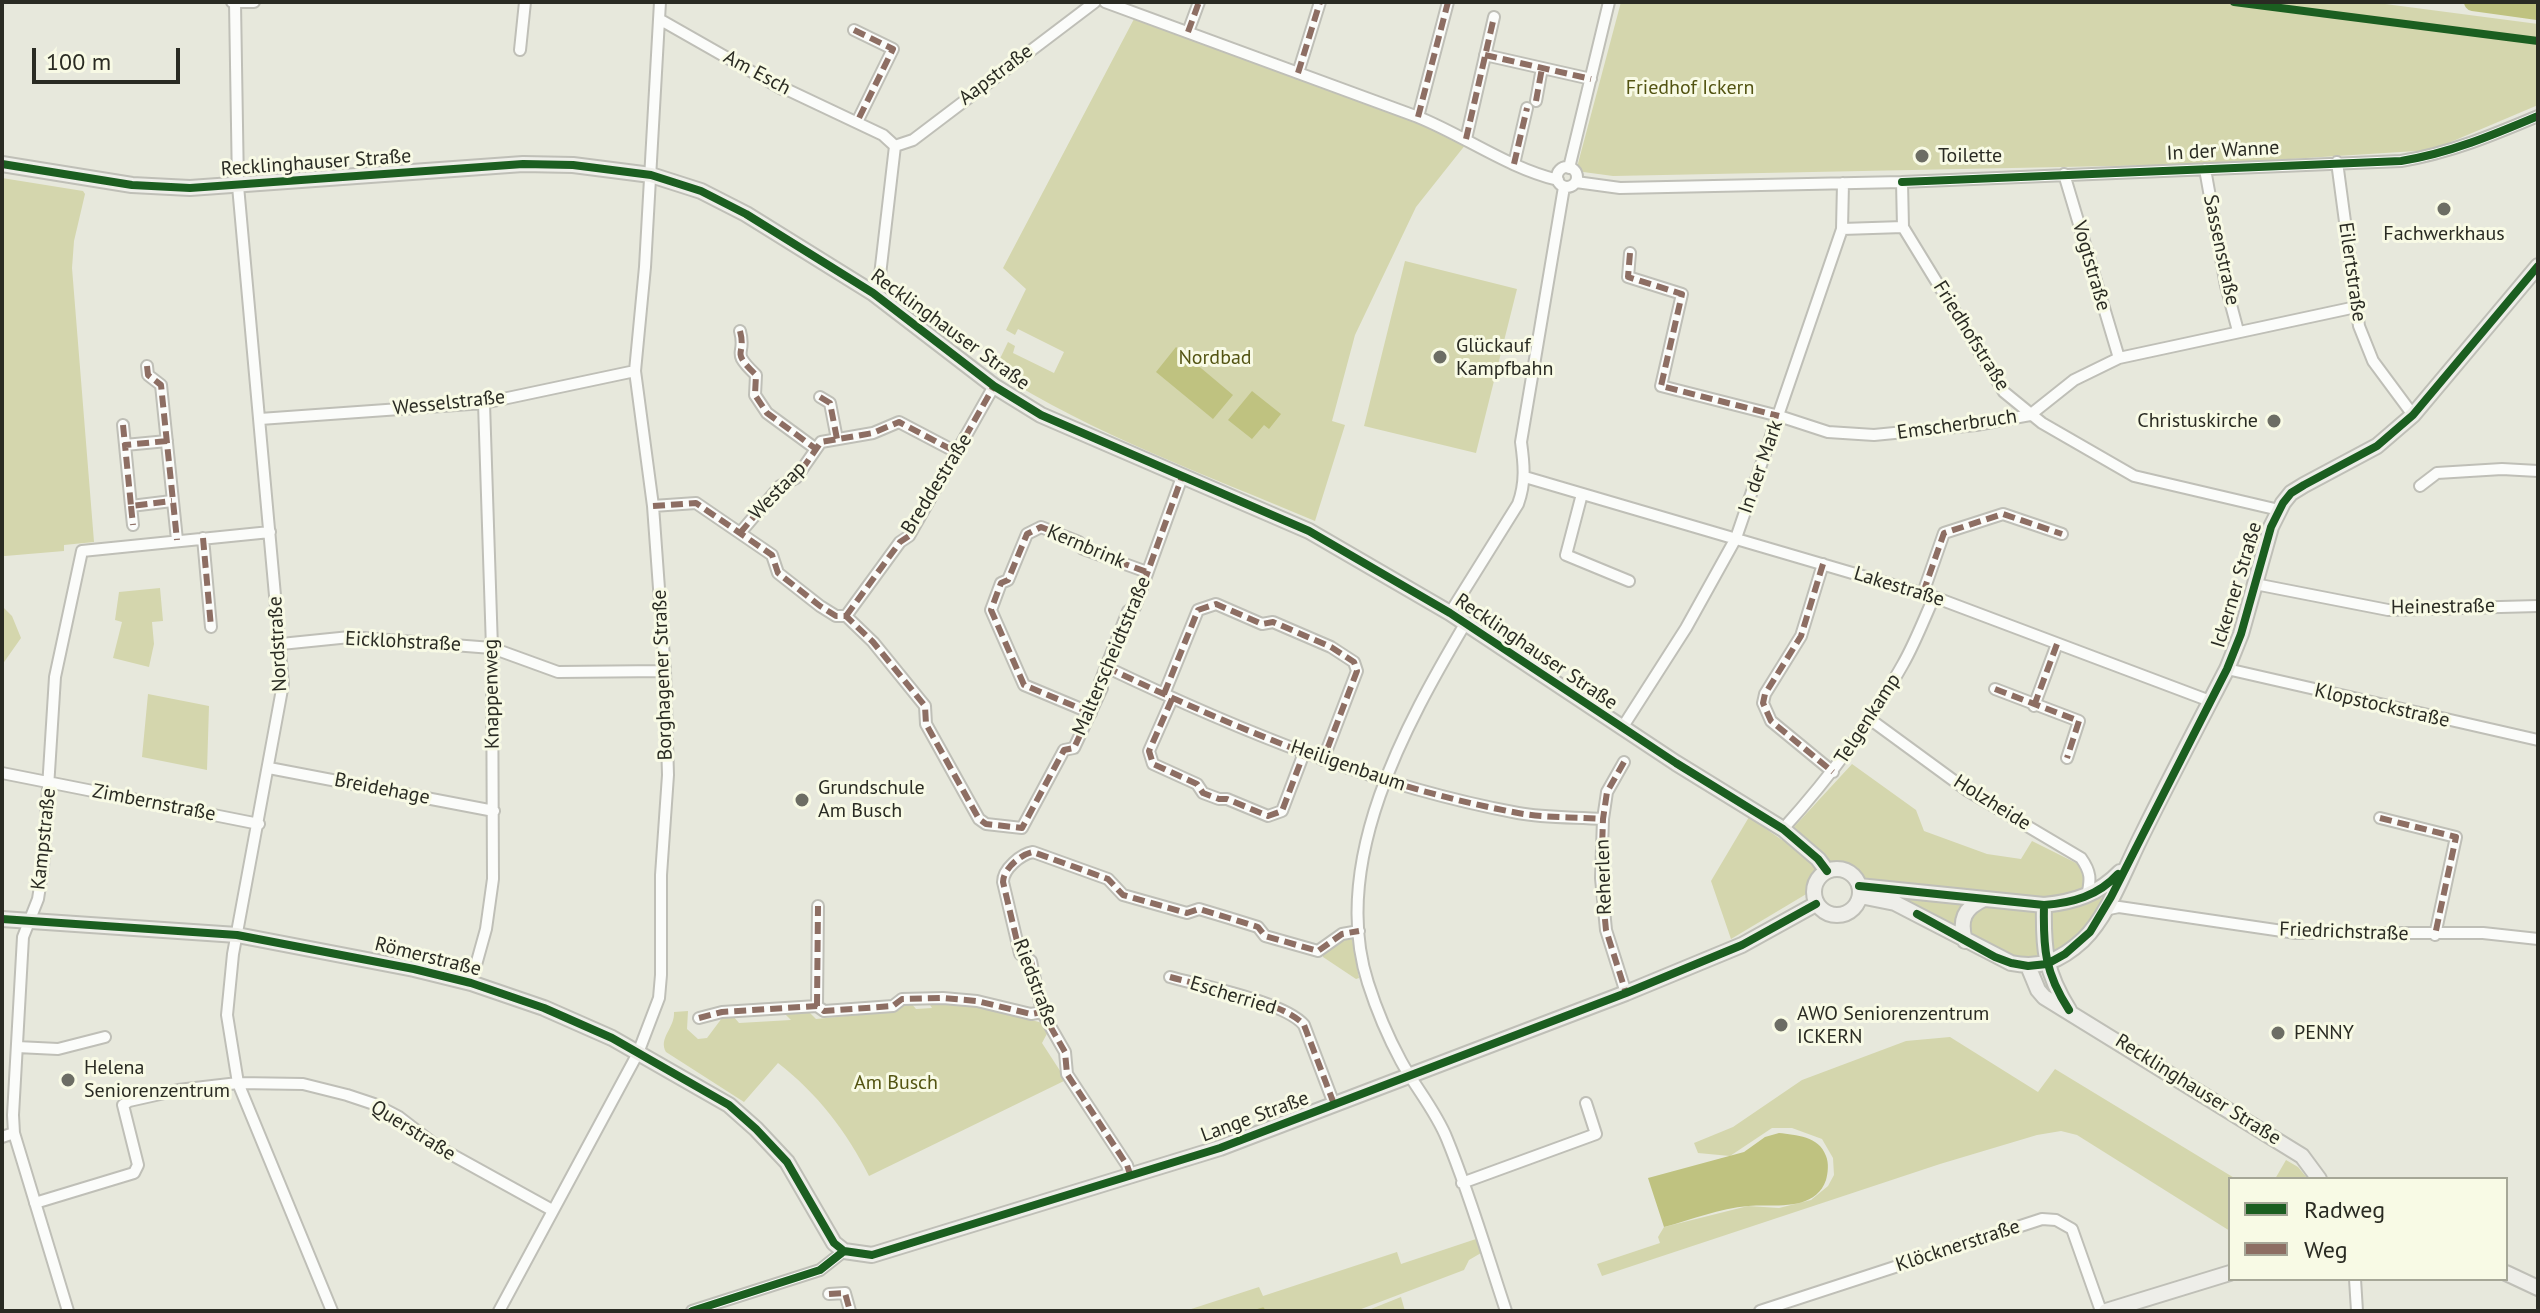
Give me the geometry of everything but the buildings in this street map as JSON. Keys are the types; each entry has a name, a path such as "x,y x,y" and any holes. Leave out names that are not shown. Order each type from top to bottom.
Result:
{"main road":[{"name":"Recklinghauser Straße","path":"2,164 148,186 190,188 523,164 573,165 651,175 701,191 746,214 873,293 994,386 1063,426 1309,531 1450,613 1622,728 1783,829 1818,859 1827,871 1846,871 1860,891 1895,903 1995,957 2028,966 2047,964"},
{"name":"Ickerner Straße","path":"2047,964 2083,940 2104,910 2227,669 2241,634 2271,527 2279,510 2291,493 2377,446 2413,415 2538,266"},
{"name":"Ickerner Straße","path":"2044,905 2068,903 2087,897 2112,881 2128,863"},
{"path":"1827,871 1814,885 1816,904 1827,914 1841,915 1853,909 1860,891"},
{"name":"Recklinghauser Straße","path":"1860,891 2044,905"},
{"path":"1965,941 1964,913 1984,899"},
{"name":"Lange Straße","path":"844,1251 867,1255 881,1253 1220,1148 1626,993 1742,945 1816,904"},
{"path":"2044,905 2047,964 2056,989 2069,1010"},
{"name":"Römerstraße","path":"2,919 237,935 315,948 471,983 544,1008 612,1038 714,1095 756,1129 787,1162 812,1202 825,1232 844,1251"},
{"name":"Recklinghauser Straße","path":"2028,966 2044,997 2302,1156 2318,1177"},
{"name":"Klöcknerstraße","path":"2104,1311 2228,1274"},
{"path":"2508,1274 2536,1282"}],"street":[{"path":"233,2 254,2"},
{"name":"Nordstraße","path":"233,2 238,186 281,644 283,697 237,935 227,1015 238,1083 332,1311"},
{"path":"520,50 525,2"},
{"name":"Borghagener Straße","path":"499,1311 638,1053 656,1011 661,975 661,875 668,775 665,671 653,506 635,371 651,175 651,121 660,2"},
{"name":"Aapstraße","path":"895,146 913,140 1095,2"},
{"path":"1105,2 1418,117 1569,187 1576,182 1576,173 1569,168"},
{"path":"1188,32 1199,2"},
{"path":"1298,73 1320,2"},
{"path":"1418,117 1447,2"},
{"path":"1569,168 1609,2"},
{"path":"1466,139 1494,17"},
{"name":"Am Esch","path":"659,19 782,89 883,135 895,146"},
{"path":"854,30 893,49 857,122"},
{"path":"1485,55 1591,79"},
{"path":"1514,164 1542,68"},
{"name":"In der Wanne","path":"1576,182 1620,188 1902,182 2401,161 2436,156 2538,116"},
{"path":"873,293 880,275 895,146"},
{"name":"Eilertstraße","path":"2337,162 2359,326 2373,361 2413,415"},
{"path":"1450,613 1518,504 1525,477 1521,442 1561,183 1559,172 1569,168"},
{"name":"Sassenstraße","path":"2205,169 2226,286 2238,331"},
{"name":"Vogtstraße","path":"2064,174 2119,358"},
{"path":"1842,229 1903,227 1902,182"},
{"name":"In der Mark","path":"1622,728 1686,628 1736,538 1842,229 1843,183"},
{"name":"Friedhofstraße","path":"1903,227 2004,392 2030,415 2134,476 2279,510"},
{"name":"Emscherbruch","path":"1630,253 1628,277 1682,294 1661,386 1779,416 1828,432 1874,435 1976,425 2030,415 2074,380 2119,358 2356,307"},
{"name":"Westaap","path":"740,331 739,354 756,375 755,395 767,413 816,449"},
{"path":"147,366 148,375 161,385 177,540 270,532"},
{"name":"Wesselstraße","path":"260,419 484,403 635,371"},
{"name":"Breddestraße","path":"846,616 900,542 909,536 994,386"},
{"path":"820,397 830,403 837,439"},
{"name":"Knappenweg","path":"471,983 490,907 493,879 492,648 484,403"},
{"name":"Westaap","path":"740,533 780,486 796,478 821,442 873,433 899,422 958,453"},
{"path":"123,425 133,525"},
{"path":"125,445 167,441"},
{"path":"2420,486 2437,473 2502,469 2538,471"},
{"name":"Malterscheidtstraße","path":"846,616 873,642 925,706 926,724 979,819 986,824 1018,828 1025,824 1064,750 1074,748 1091,713 1128,611 1135,607 1182,477"},
{"name":"Lakestraße","path":"1525,477 1928,595 2210,701"},
{"path":"1582,494 1566,555 1629,581"},
{"path":"131,506 172,501"},
{"path":"653,506 696,503 772,555 778,573 820,606 836,616 846,616"},
{"name":"Telgenkamp","path":"1783,829 1833,772 1871,720 1905,661 1928,595 1944,533 2003,514 2062,534"},
{"name":"Kernbrink","path":"1091,713 1024,685 991,610 1001,583 1008,580 1027,534 1041,527 1079,542 1083,549 1147,572"},
{"path":"203,538 211,627"},
{"name":"Kampstraße","path":"68,1311 14,1133 13,1115 23,937 38,899 43,867 55,677 82,551 177,540"},
{"path":"1823,564 1801,636 1765,694 1763,703 1771,721 1833,772"},
{"name":"Heinestraße","path":"2255,584 2388,610 2538,606"},
{"path":"1304,753 1282,811 1268,816 1203,793 1197,784 1153,764 1149,751 1198,610 1216,604 1262,624 1273,622 1331,647 1354,662 1357,671 1323,760"},
{"path":"1465,624 1409,722 1385,782 1369,834 1361,882 1359,931 1367,980 1401,1060 1446,1136 1506,1311"},
{"name":"Eicklohstraße","path":"281,644 350,637 492,648 558,672 665,671"},
{"path":"2034,706 2057,644"},
{"name":"Heiligenbaum","path":"1106,667 1168,697 1304,753 1385,782 1521,813 1603,819"},
{"name":"Klopstockstraße","path":"2227,669 2538,740"},
{"path":"1995,689 2079,721 2067,758"},
{"name":"Holzheide","path":"1871,720 1968,791 2081,858 2090,870 2087,897"},
{"name":"Reherlen","path":"1624,762 1607,792 1603,819 1602,902 1606,930 1626,993"},
{"name":"Breidehage","path":"269,768 494,811"},
{"name":"Zimbernstraße","path":"2,773 259,824"},
{"path":"2380,818 2456,837 2435,935"},
{"name":"Riedstraße","path":"1131,1177 1127,1165 1067,1074 1065,1052 1042,1012 1031,961 1020,954 1003,882 1005,871 1029,852 1108,879 1123,895 1187,913 1199,909 1258,927 1265,936 1318,951 1342,934 1359,931"},
{"path":"817,1006 818,906"},
{"name":"Friedrichstraße","path":"2104,910 2119,907 2296,933 2503,934 2538,939"},
{"name":"Escherried","path":"1170,977 1257,1001 1298,1017 1304,1025 1334,1104"},
{"path":"699,1018 722,1012 817,1006 824,1011 893,1006 902,999 943,998 977,1001 1031,1014 1042,1012"},
{"path":"17,1047 58,1049 105,1037"},
{"name":"Querstraße","path":"35,1203 137,1170 123,1105 150,1095 238,1083 303,1084 374,1104 399,1117 448,1153 552,1210"},
{"path":"1462,1183 1596,1134 1586,1103"},
{"path":"2,1137 14,1133"},
{"name":"Klöcknerstraße","path":"1760,1311 2042,1219 2056,1220 2072,1229 2104,1311"},
{"path":"692,1311 820,1270 844,1251"},
{"path":"2355,1281 2357,1311"},
{"path":"829,1294 845,1293 850,1311"}],"green space":[{"name":"Friedhof Ickern","path":"1621,2 2370,2 2538,24 2538,105 2432,150 2211,164 1613,176 1576,171"},
{"name":"Nordbad","path":"1134,19 1466,144 1416,207 1355,335 1332,421 1345,425 1315,521 1111,434 994,371 1008,342 1015,346 1013,353 1054,373 1064,352 1018,329 1015,335 1006,330 1026,289 1003,268"},
{"path":"2,178 83,191 85,194 74,241 72,268 94,542 64,545 64,551 2,556"},
{"name":"Glückauf Kampfbahn","path":"1405,261 1517,289 1476,453 1364,426"},
{"path":"160,588 163,621 152,622 154,644 149,667 113,658 122,622 115,620 119,592"},
{"path":"2,606 12,616 21,638 2,665"},
{"path":"148,694 209,706 207,770 142,757"},
{"path":"1852,764 1916,810 1924,831 1987,854 2021,859 2032,841 2080,865 2085,872 2084,882 2104,900 2078,935 2058,951 2031,959 2014,959 1865,881 1837,862 1813,875 1808,893 1731,939 1711,881 1749,817 1782,840"},
{"path":"1348,937 1352,939 1359,978 1356,979 1323,957"},
{"name":"Am Busch","path":"928,1002 978,1005 1046,1024 1049,1030 1042,1043 1066,1080 869,1176 830,1114 806,1087 778,1063 744,1102 666,1052 664,1047 674,1012 688,1011 687,1029 698,1039 707,1038 722,1018 734,1017 739,1023 791,1020 784,1013 808,1011 816,1019 897,1011 906,1003 911,1003 916,1009 932,1008"},
{"path":"1950,1037 2038,1092 2055,1069 2233,1177 2228,1177 2228,1230 2077,1135 2061,1131 2037,1135 1940,1164 1602,1276 1597,1264 1660,1243 1658,1237 1664,1227 1748,1206 1779,1208 1811,1200 1828,1186 1834,1175 1833,1158 1822,1139 1792,1128 1772,1128 1730,1156 1698,1153 1694,1143 1733,1127 1802,1080 1906,1041"},
{"path":"2286,1160 2306,1177 2276,1177"},
{"path":"1476,1239 1481,1253 1469,1260 1464,1270 1356,1311 1185,1311 1259,1287 1263,1296 1397,1252 1401,1264"},
{"path":"1401,1297 1405,1311 1366,1311"}],"shaded area":[{"path":"1176,347 1233,395 1213,419 1156,372"},
{"path":"1252,391 1281,414 1269,429 1264,425 1252,439 1228,420"},
{"path":"1779,1133 1813,1140 1823,1149 1828,1162 1827,1177 1821,1190 1813,1197 1793,1204 1727,1209 1664,1227 1648,1178 1744,1152 1765,1137"}],"waterway":[{"path":"2473,2 2538,11"},
{"path":"1256,1311 1263,1309"}],"marked path":[{"path":"1188,32 1199,2"},
{"path":"1298,73 1320,2"},
{"path":"1418,117 1448,2"},
{"path":"1466,139 1494,17"},
{"path":"854,30 893,49 857,122"},
{"path":"1485,55 1591,79"},
{"path":"1536,101 1542,68"},
{"path":"1514,164 1527,108"},
{"path":"1630,253 1628,277 1682,294 1661,386 1779,416"},
{"path":"740,331 741,357 756,375 755,395 767,413 816,449"},
{"path":"147,366 148,375 161,385 177,540"},
{"path":"846,616 900,542 909,536 994,386"},
{"path":"820,397 830,403 837,439"},
{"path":"740,533 780,486 796,478 821,442 873,433 899,422 958,453"},
{"path":"123,425 125,445"},
{"path":"167,441 125,445 131,506 172,501"},
{"path":"653,506 696,503 772,555 778,573 820,606 836,616 846,616 873,642 925,706 926,724 979,819 986,824 1022,828 1064,750 1074,748 1102,688 1100,682 1128,611 1135,607 1182,477"},
{"path":"131,506 133,525"},
{"path":"1923,593 1944,533 2003,514 2062,534"},
{"path":"1091,713 1024,685 991,610 1001,583 1008,580 1027,534 1041,527 1079,542 1083,549 1147,572"},
{"path":"203,538 211,627"},
{"path":"1823,564 1801,636 1765,694 1763,703 1771,721 1833,772"},
{"path":"1164,694 1198,610 1216,604 1262,624 1273,622 1331,647 1354,662 1357,671 1323,760"},
{"path":"2034,706 2057,644"},
{"path":"1106,667 1256,734 1411,788 1518,813 1603,819"},
{"path":"1995,689 2079,721 2067,758"},
{"path":"1172,699 1149,751 1153,764 1197,784 1203,793 1268,816 1282,811 1304,753"},
{"path":"1624,762 1607,792 1601,878 1606,930 1626,993"},
{"path":"2380,818 2456,837 2435,935"},
{"path":"1131,1177 1127,1165 1067,1074 1065,1052 1042,1012 1031,961 1020,954 1003,882 1009,867 1033,852 1108,879 1123,895 1187,913 1199,909 1258,927 1265,936 1318,951 1342,934 1359,931"},
{"path":"817,1006 818,906"},
{"path":"1170,977 1262,1002 1294,1017 1304,1025 1334,1104"},
{"path":"699,1018 722,1012 817,1006 824,1011 893,1006 902,999 943,998 977,1001 1031,1014 1042,1012"},
{"path":"829,1294 845,1293 850,1311"}],"cycle path":[{"path":"2234,2 2538,41"},
{"path":"1902,182 2401,161 2454,148 2538,116"},
{"path":"2,164 132,185 190,188 523,164 573,165 651,175 701,191 746,214 873,293 994,386 1041,415 1309,531 1450,613 1676,763 1783,829 1818,859 1827,871"},
{"path":"1917,914 1995,957 2028,966 2047,964 2065,954 2090,932 2111,897 2227,669 2241,634 2271,527 2283,503 2304,485 2377,446 2413,415 2538,266"},
{"path":"1859,886 2044,905 2084,897 2102,888 2118,874"},
{"path":"2,919 237,935 414,969 471,983 544,1008 612,1038 729,1105 787,1162 834,1243 844,1251 872,1255 1220,1148 1626,993 1742,945 1816,904"},
{"path":"2044,905 2047,960 2069,1010"},
{"path":"692,1311 820,1270 844,1251"}],"place":[{"name":"Toilette","path":"1922,156"},
{"name":"Fachwerkhaus","path":"2444,209"},
{"name":"Glückauf Kampfbahn","path":"1440,357"},
{"name":"Christuskirche","path":"2274,421"},
{"name":"Grundschule Am Busch","path":"802,800"},
{"name":"AWO Seniorenzentrum ICKERN","path":"1781,1025"},
{"name":"PENNY","path":"2278,1033"},
{"name":"Helena Seniorenzentrum","path":"68,1080"}]}
